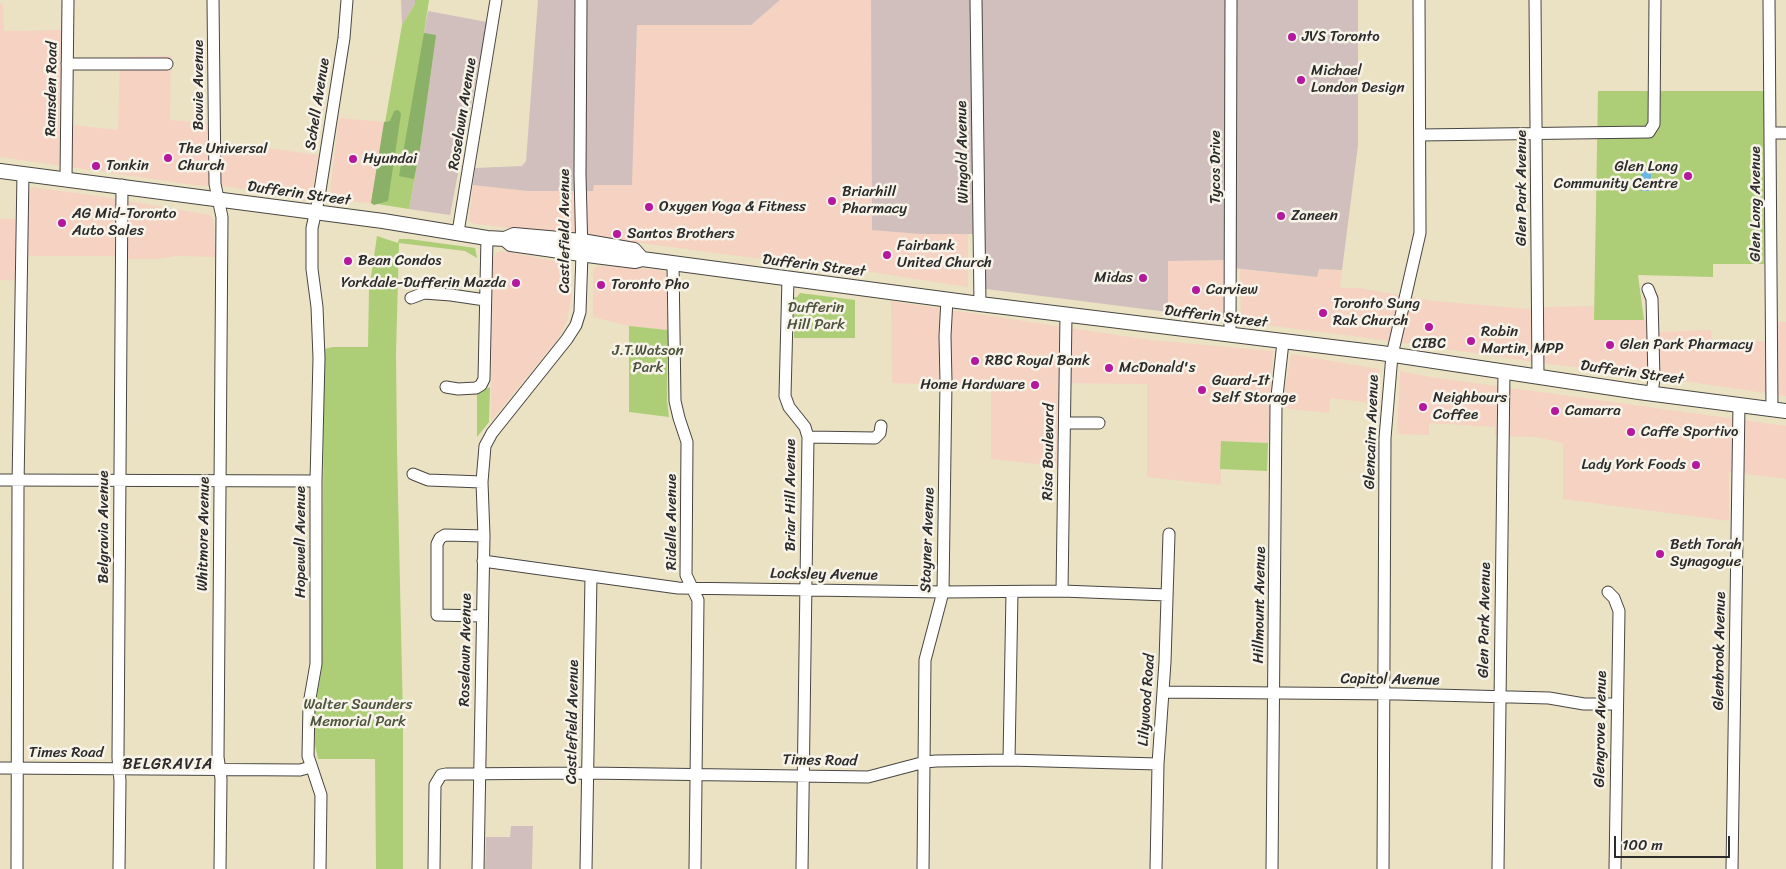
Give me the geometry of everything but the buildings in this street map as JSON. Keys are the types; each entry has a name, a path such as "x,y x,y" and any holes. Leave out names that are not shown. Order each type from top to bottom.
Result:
{"main road":[{"name":"Dufferin Street","path":"0,170 458,232 487,238 505,239 512,244 582,248 634,261 642,259 946,300 1392,355 1786,411"}],"street":[{"name":"Ramsden Road","path":"66,178 68,0"},
{"name":"Bowie Avenue","path":"213,0 214,168 217,199"},
{"name":"Schell Avenue","path":"315,213 344,38 347,0"},
{"name":"Roselawn Avenue","path":"458,232 496,0"},
{"name":"Castlefield Avenue","path":"492,432 567,339 576,325 581,307 581,0"},
{"name":"Wingold Avenue","path":"976,0 980,304"},
{"name":"Tycos Drive","path":"1230,334 1231,0"},
{"name":"Glencairn Avenue","path":"1383,869 1385,438 1392,355 1420,233 1419,0"},
{"name":"Glen Park Avenue","path":"1535,0 1538,376"},
{"path":"1420,135 1649,132 1654,124 1655,116 1655,0"},
{"name":"Glen Long Avenue","path":"1769,0 1772,409"},
{"path":"67,64 166,64"},
{"path":"1771,133 1786,133"},
{"path":"17,869 16,768 23,173"},
{"name":"Belgravia Avenue","path":"119,869 122,186"},
{"name":"Whitmore Avenue","path":"217,199 222,217 218,757 220,869"},
{"name":"Hopewell Avenue","path":"315,213 312,228 312,269 317,307 319,348 316,481 316,664 309,704 308,759 321,795 320,869"},
{"path":"446,387 458,389 476,388 481,385 484,379 487,238"},
{"name":"Ridelle Avenue","path":"673,264 675,401 678,418 686,442 686,576 698,600 695,869"},
{"name":"Briar Hill Avenue","path":"788,278 785,396 789,406 808,436 802,869"},
{"path":"1648,289 1652,299 1654,379 1652,393"},
{"path":"411,298 424,294 451,295 485,300"},
{"name":"Stayner Avenue","path":"923,869 925,660 943,592 946,300"},
{"name":"Risa Boulevard","path":"1062,591 1066,315"},
{"name":"Hillmount Avenue","path":"1272,869 1276,404 1282,342"},
{"name":"Glen Park Avenue","path":"1498,869 1504,371"},
{"name":"Glenbrook Avenue","path":"1732,869 1738,404"},
{"path":"1065,423 1099,423"},
{"path":"808,436 875,438 880,433 881,426"},
{"name":"Roselawn Avenue","path":"478,869 482,561 484,536 482,482 485,446 492,432"},
{"path":"413,474 428,480 482,482"},
{"path":"0,480 316,481"},
{"name":"Lilywood Road","path":"1156,869 1158,764 1163,692 1169,534"},
{"path":"482,616 437,616 438,540 445,535 484,536"},
{"name":"Locksley Avenue","path":"482,561 678,588 943,592 1062,591 1167,595"},
{"name":"Castlefield Avenue","path":"586,869 591,576"},
{"path":"1008,760 1012,592"},
{"name":"Glengrove Avenue","path":"1608,592 1614,598 1619,610 1616,704 1615,869"},
{"name":"Capitol Avenue","path":"1163,692 1549,698 1584,704 1616,704"},
{"name":"Times Road","path":"434,869 435,785 441,775 452,773 868,777 925,762 1008,760 1158,764"},
{"name":"Times Road","path":"0,768 300,770 311,767"}],"shaded area":[{"path":"401,0 415,0 415,4 402,25"},
{"path":"538,0 780,0 751,25 637,25 632,185 594,185 593,191 528,191 473,185 475,168 522,166 526,161"},
{"path":"780,0 871,0 872,229 920,234 968,234 968,287 871,272 475,224 469,221 473,185 528,191 593,191 594,185 632,185 637,25 751,25"},
{"path":"871,0 1358,0 1358,145 1342,270 1319,269 1317,277 1224,267 1224,260 1168,261 1168,312 986,289 984,234 920,234 872,230"},
{"path":"0,4 3,4 4,31 72,30 72,125 118,130 120,57 171,56 170,120 220,124 220,142 319,155 311,197 308,200 302,201 224,186 201,186 0,157"},
{"path":"428,11 487,22 450,215 409,209 420,149 435,35 424,33"},
{"path":"339,118 384,122 371,203 329,200"},
{"path":"32,187 210,215 214,225 215,257 176,256 157,259 115,259 114,256 27,256 27,281 0,280 0,219 28,219 29,192"},
{"path":"503,251 568,264 570,269 571,299 567,321 558,339 491,421 493,259 496,253"},
{"name":"Carview","path":"1224,260 1223,319 1168,312 1168,261"},
{"path":"597,266 662,270 667,274 668,330 629,326 593,317 593,271"},
{"path":"1240,269 1316,277 1319,269 1342,270 1340,288 1359,288 1434,301 1530,309 1594,306 1594,320 1659,320 1659,332 1711,330 1712,342 1767,341 1767,322 1786,322 1786,396 1241,322"},
{"path":"891,301 1150,340 1273,351 1268,443 1221,441 1221,485 1147,477 1147,384 1061,383 1057,466 991,459 991,391 952,385 892,383"},
{"path":"1291,354 1379,369 1378,404 1330,398 1329,413 1282,408"},
{"path":"1400,371 1431,377 1786,426 1786,479 1729,472 1729,521 1563,499 1563,443 1536,437 1495,436 1495,427 1429,423 1429,435 1397,434"},
{"path":"511,826 533,826 532,869 485,869 486,837 510,837"}],"green space":[{"path":"415,0 429,0 424,33 436,35 420,149 409,209 371,203 402,25 415,4"},
{"path":"424,33 436,35 414,179 399,176"},
{"path":"1598,91 1765,91 1764,264 1713,264 1713,277 1638,275 1644,320 1594,320"},
{"path":"398,110 401,114 388,201 374,205 371,203 384,122 390,121 394,111"},
{"name":"Walter Saunders Memorial Park","path":"377,236 398,243 399,239 409,239 475,248 477,258 465,251 399,243 396,353 403,719 403,869 376,869 375,759 318,759 315,745 315,707 322,667 324,349 333,347 368,347 369,290"},
{"name":"Dufferin Hill Park","path":"800,293 855,300 855,338 794,338 794,297 797,297"},
{"name":"J.T.Watson Park","path":"629,326 668,330 667,400 669,417 629,412"},
{"path":"490,387 489,422 477,437 477,394"},
{"path":"1221,441 1268,443 1267,471 1220,469"}],"water":[{"path":"1641,169 1651,169 1651,191 1641,191"}],"place":[{"name":"JVS Toronto","path":"1292,37"},
{"name":"Michael London Design","path":"1301,80"},
{"name":"The Universal Church","path":"168,158"},
{"name":"Hyundai","path":"353,159"},
{"name":"Tonkin","path":"96,166"},
{"name":"Glen Long Community Centre","path":"1688,176"},
{"name":"Briarhill Pharmacy","path":"832,201"},
{"name":"Oxygen Yoga & Fitness","path":"649,207"},
{"name":"Zaneen","path":"1281,216"},
{"name":"AG Mid-Toronto Auto Sales","path":"62,223"},
{"name":"Santos Brothers","path":"617,234"},
{"name":"Fairbank United Church","path":"887,255"},
{"name":"Bean Condos","path":"348,261"},
{"name":"Midas","path":"1143,278"},
{"name":"Yorkdale-Dufferin Mazda","path":"516,283"},
{"name":"Toronto Pho","path":"601,285"},
{"name":"Carview","path":"1196,290"},
{"name":"Toronto Sung Rak Church","path":"1323,313"},
{"name":"CIBC","path":"1429,327"},
{"name":"Robin Martin, MPP","path":"1471,341"},
{"name":"Glen Park Pharmacy","path":"1610,345"},
{"name":"RBC Royal Bank","path":"975,361"},
{"name":"McDonald's","path":"1109,368"},
{"name":"Home Hardware","path":"1035,385"},
{"name":"Guard-It Self Storage","path":"1202,390"},
{"name":"Neighbours Coffee","path":"1423,407"},
{"name":"Camarra","path":"1555,411"},
{"name":"Caffe Sportivo","path":"1631,432"},
{"name":"Lady York Foods","path":"1696,465"},
{"name":"Beth Torah Synagogue","path":"1660,554"}],"district":[{"name":"BELGRAVIA","path":"168,765"}]}
